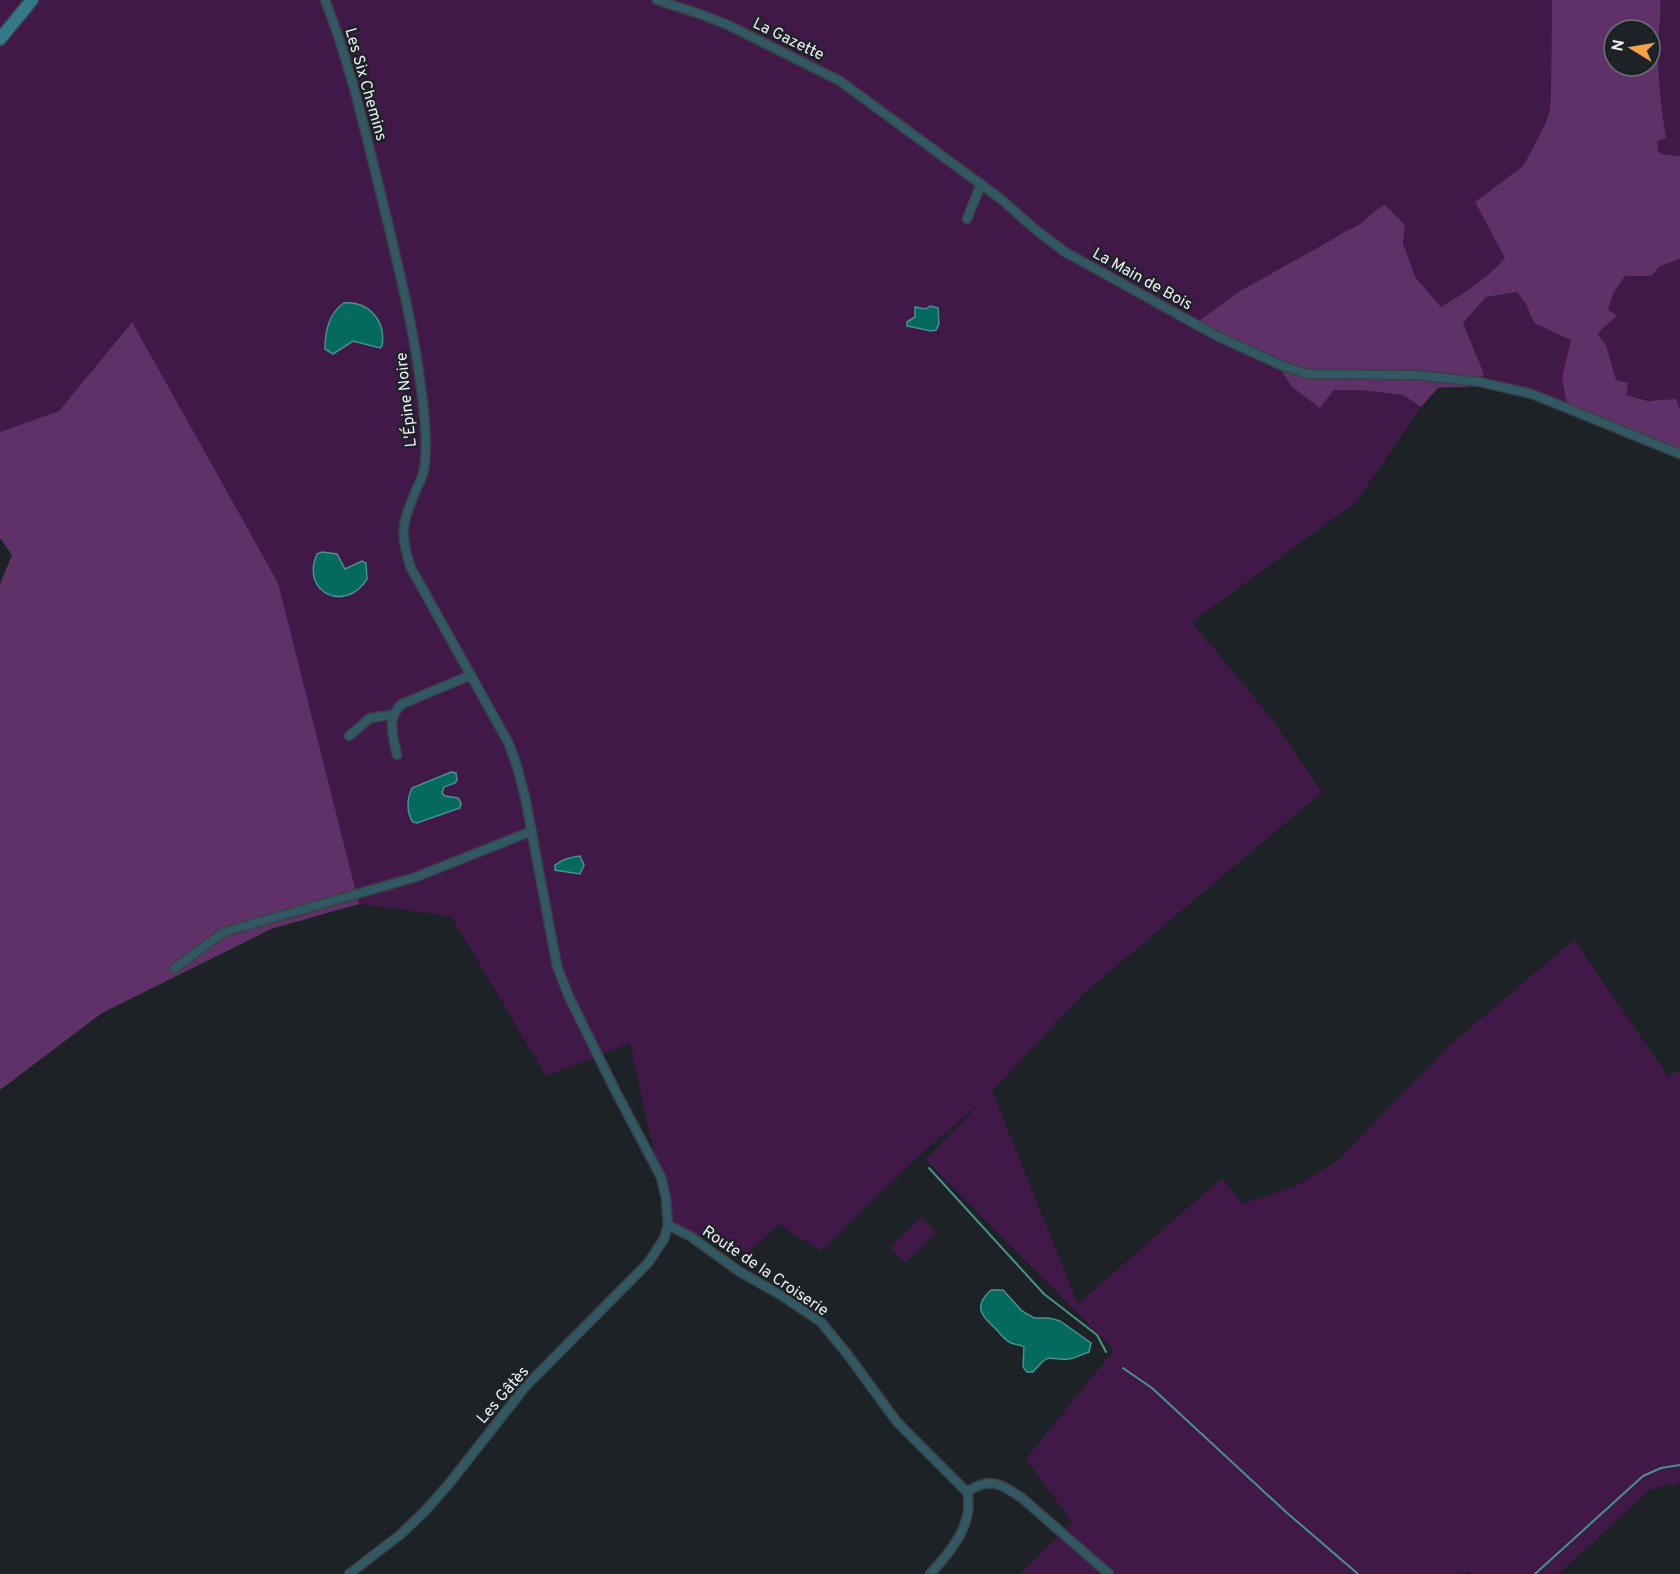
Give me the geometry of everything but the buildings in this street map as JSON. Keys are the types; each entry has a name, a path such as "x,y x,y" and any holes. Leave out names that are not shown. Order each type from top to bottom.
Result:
{"street":[{"path":"0,39 32,0"},
{"name":"Les Six Chemins","path":"325,0 340,36 352,76 376,177"},
{"name":"La Gazette","path":"657,0 728,25 840,81"},
{"name":"La Main de Bois","path":"840,81 981,184 1065,252 1217,336 1283,366 1308,374 1416,375 1480,382 1532,394 1680,454"},
{"name":"L'Épine Noire","path":"376,177 405,289 418,363 426,430 427,448 424,471 405,513 402,529 404,548 411,568 508,742 516,763 532,831 557,966 569,997 661,1177 669,1225"},
{"path":"967,219 981,184"},
{"path":"397,755 391,727 392,715 402,704 471,675"},
{"path":"349,736 370,718 392,715"},
{"path":"175,968 224,932 416,877 532,831"},
{"name":"Route de la Croiserie","path":"669,1225 690,1236 740,1272 821,1322 897,1422 967,1492"},
{"name":"Les Gâtès","path":"349,1574 400,1535 425,1511 526,1386 648,1263 664,1239 669,1225"},
{"path":"930,1574 948,1553 964,1527 969,1511 967,1492 988,1481 1022,1498 1109,1574"}],"shaded area":[{"path":"0,0 1552,0 1551,93 1550,110 1545,125 1523,166 1475,202 1505,258 1491,272 1441,307 1412,271 1406,252 1405,225 1385,205 1357,226 1240,291 1280,368 1293,387 1327,400 1334,390 1359,390 1403,395 1421,407 1356,502 1192,622 1271,718 1322,792 1083,994 992,1091 1078,1304 1222,1178 1242,1204 1296,1186 1338,1160 1450,1045 1574,940 1668,1076 1680,1070 1680,1483 1651,1489 1558,1574 1472,1574 1468,1571 1461,1574 1020,1574 1072,1522 1026,1459 1114,1350 926,1160 985,1098 911,1163 820,1251 779,1224 747,1254 670,1225 630,1043 546,1076 451,916 359,904 326,777 131,322 59,411 0,432"},
{"path":"1552,0 1660,0 1660,18 1602,18 1602,78 1659,78 1666,138 1657,141 1658,151 1662,154 1680,156 1680,259 1660,266 1651,276 1625,276 1614,292 1608,309 1617,316 1598,335 1606,345 1616,380 1628,383 1626,395 1648,401 1676,399 1680,410 1680,450 1567,404 1562,378 1571,340 1534,323 1526,304 1517,292 1486,297 1463,323 1484,374 1480,380 1470,386 1438,388 1421,407 1403,395 1359,390 1334,390 1320,408 1292,387 1280,368 1229,347 1199,321 1240,291 1357,226 1385,205 1405,225 1403,243 1415,277 1441,307 1458,297 1483,279 1505,258 1475,202 1523,166 1545,125 1550,110"},
{"path":"1660,0 1680,0 1680,156 1662,154 1658,151 1661,110 1659,78 1662,78"},
{"path":"1680,259 1680,410 1660,402 1626,395 1616,380 1611,368 1611,359 1598,335 1616,316 1608,309 1614,292 1625,276 1651,276 1660,266"},
{"path":"1517,292 1526,304 1534,323 1571,340 1568,357 1680,450 1680,459 1483,376 1463,323 1486,297"},
{"path":"344,303 353,303 369,309 379,321 383,337 380,348 353,341 333,354 325,349 331,317"},
{"path":"930,306 938,308 939,324 936,330 907,326 907,322 915,317 915,307 926,309"},
{"path":"132,322 278,583 359,904 271,929 102,1013 0,1090 0,584 12,555 0,538 0,432 59,411"},
{"path":"322,552 337,554 345,569 362,561 366,563 367,579 358,590 348,595 327,594 315,579 313,567 317,554"},
{"path":"451,772 456,773 457,780 444,787 442,793 445,796 458,798 461,803 460,808 417,823 413,822 408,805 412,788"},
{"path":"580,856 584,865 580,874 555,870 555,865 561,861"},
{"path":"921,1217 936,1233 905,1263 890,1247"},
{"path":"991,1290 1003,1290 1022,1311 1034,1318 1060,1321 1091,1343 1089,1352 1069,1359 1050,1358 1033,1372 1027,1372 1023,1367 1024,1347 1007,1340 986,1320 981,1311 982,1301"}],"waterway":[{"path":"929,1168 1044,1294 1097,1335 1106,1352"},
{"path":"1123,1368 1152,1388 1286,1512 1358,1574"},
{"path":"1535,1574 1643,1476 1661,1468 1680,1465"}]}
